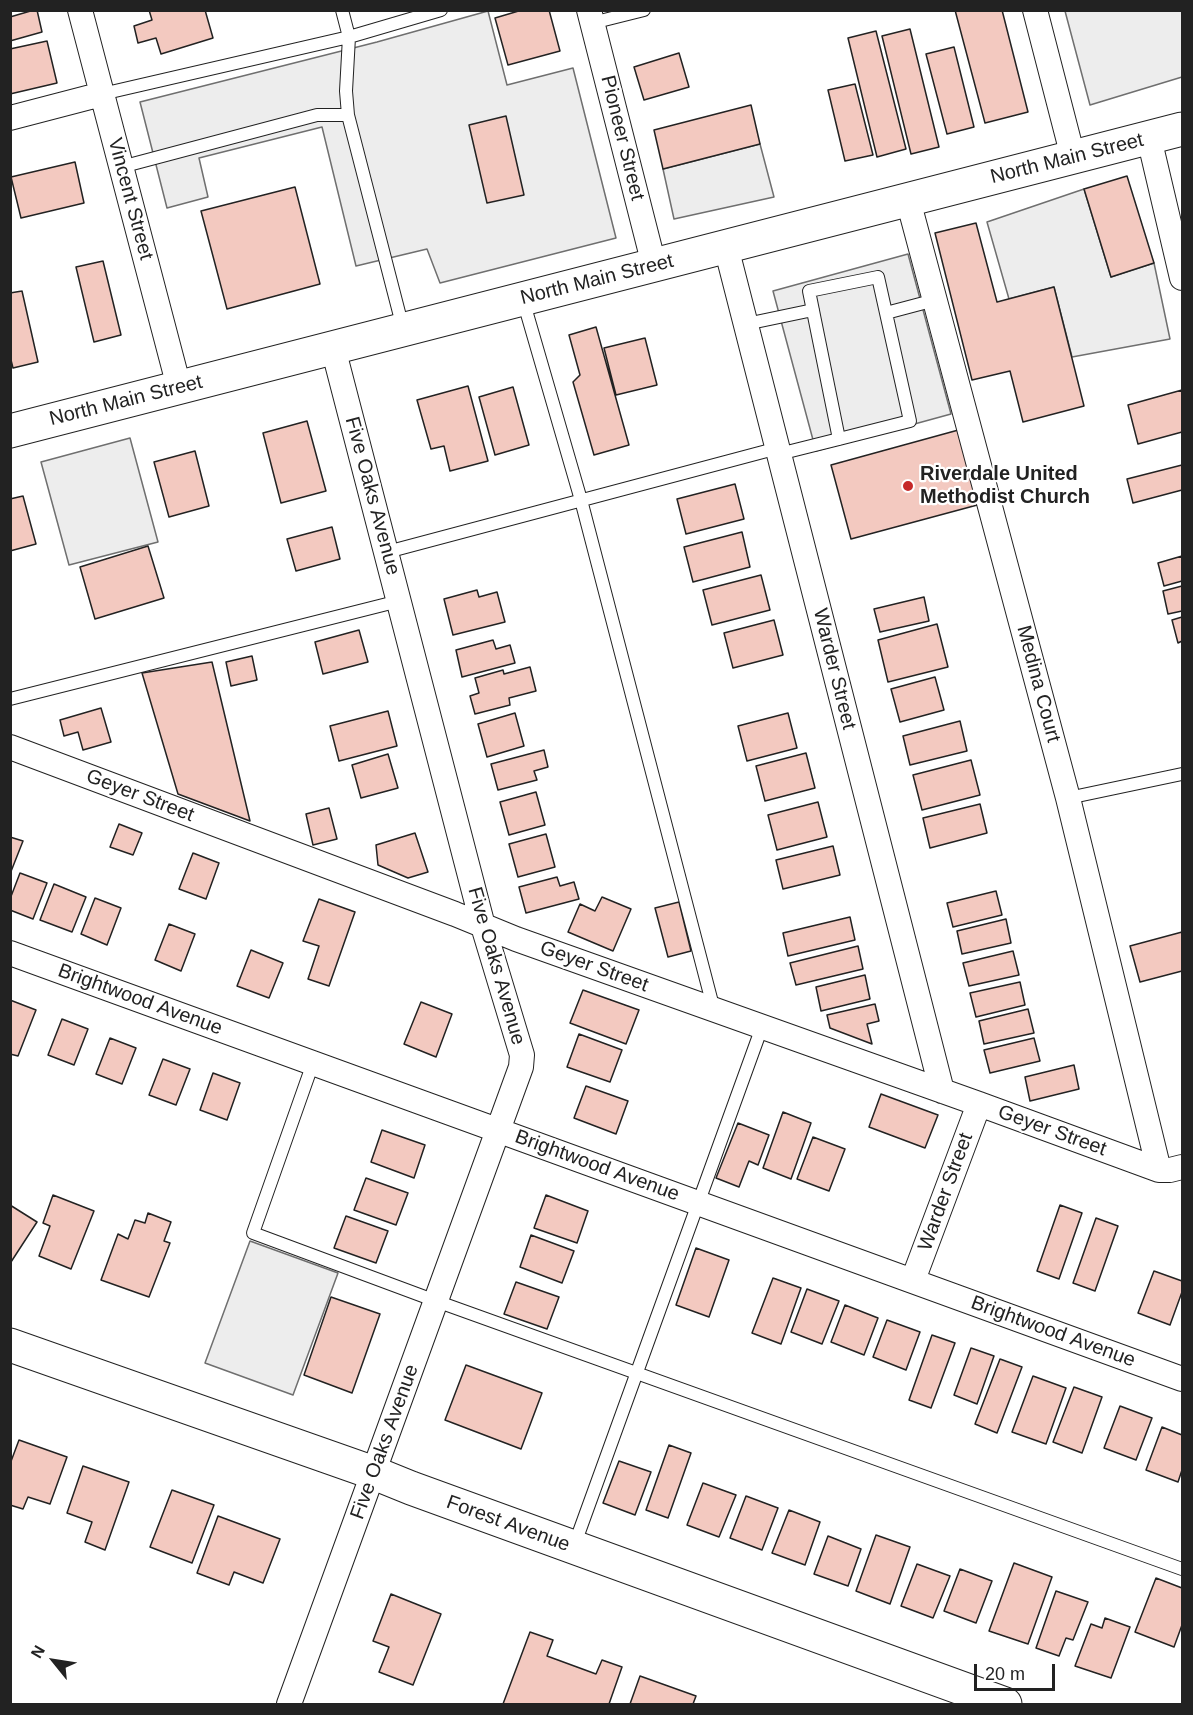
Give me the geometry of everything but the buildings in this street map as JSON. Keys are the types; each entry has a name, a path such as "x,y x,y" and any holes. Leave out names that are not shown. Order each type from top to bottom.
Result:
{"main road":[{"name":"North Main Street","path":"10,431 1182,129"},
{"name":"Forest Avenue","path":"10,1345 374,1473 1005,1704"}],"street":[{"name":"Vincent Street","path":"80,10 179,387"},
{"path":"1035,10 1073,157"},
{"name":"Pioneer Street","path":"591,17 654,265"},
{"path":"10,118 102,94"},
{"path":"1149,138 1182,278"},
{"name":"Medina Court","path":"909,200 1068,798 1171,1169"},
{"name":"Warder Street","path":"726,247 942,1091"},
{"name":"Five Oaks Avenue","path":"290,1704 522,1067 522,1055 483,926 333,348"},
{"name":"Geyer Street","path":"10,747 516,939 979,1104 1171,1169"},
{"name":"Brightwood Avenue","path":"10,953 1182,1378"},
{"name":"Warder Street","path":"913,1280 979,1104"}],"lane":[{"path":"342,10 349,37 345,90 348,115 404,330"},
{"path":"102,94 349,37 441,10"},
{"path":"591,17 644,10"},
{"path":"121,167 317,115 348,115"},
{"path":"387,552 581,500 778,451 839,439 910,421 878,277 809,291 839,439"},
{"path":"522,299 581,500 714,1010"},
{"path":"886,313 935,300"},
{"path":"746,324 813,310"},
{"path":"10,699 399,602"},
{"path":"1068,798 1182,774"},
{"path":"573,1547 762,1027"},
{"path":"313,1063 253,1233 1182,1569"}],"shaded area":[{"path":"488,11 507,85 573,68 616,238 440,283 427,249 356,266 322,127 199,158 208,197 167,208 140,102 377,42"},
{"path":"1065,11 1182,11 1182,77 1090,105"},
{"path":"760,144 774,197 674,219 663,169"},
{"path":"1084,189 1111,277 1154,263 1170,339 1072,357 1054,287 1009,299 987,222"},
{"path":"908,254 951,414 816,451 773,291"},
{"path":"130,438 158,542 69,565 41,462"},
{"path":"250,1241 338,1273 293,1395 205,1363"}],"place":[{"name":"Riverdale United Methodist Church","path":"908,486"}]}
